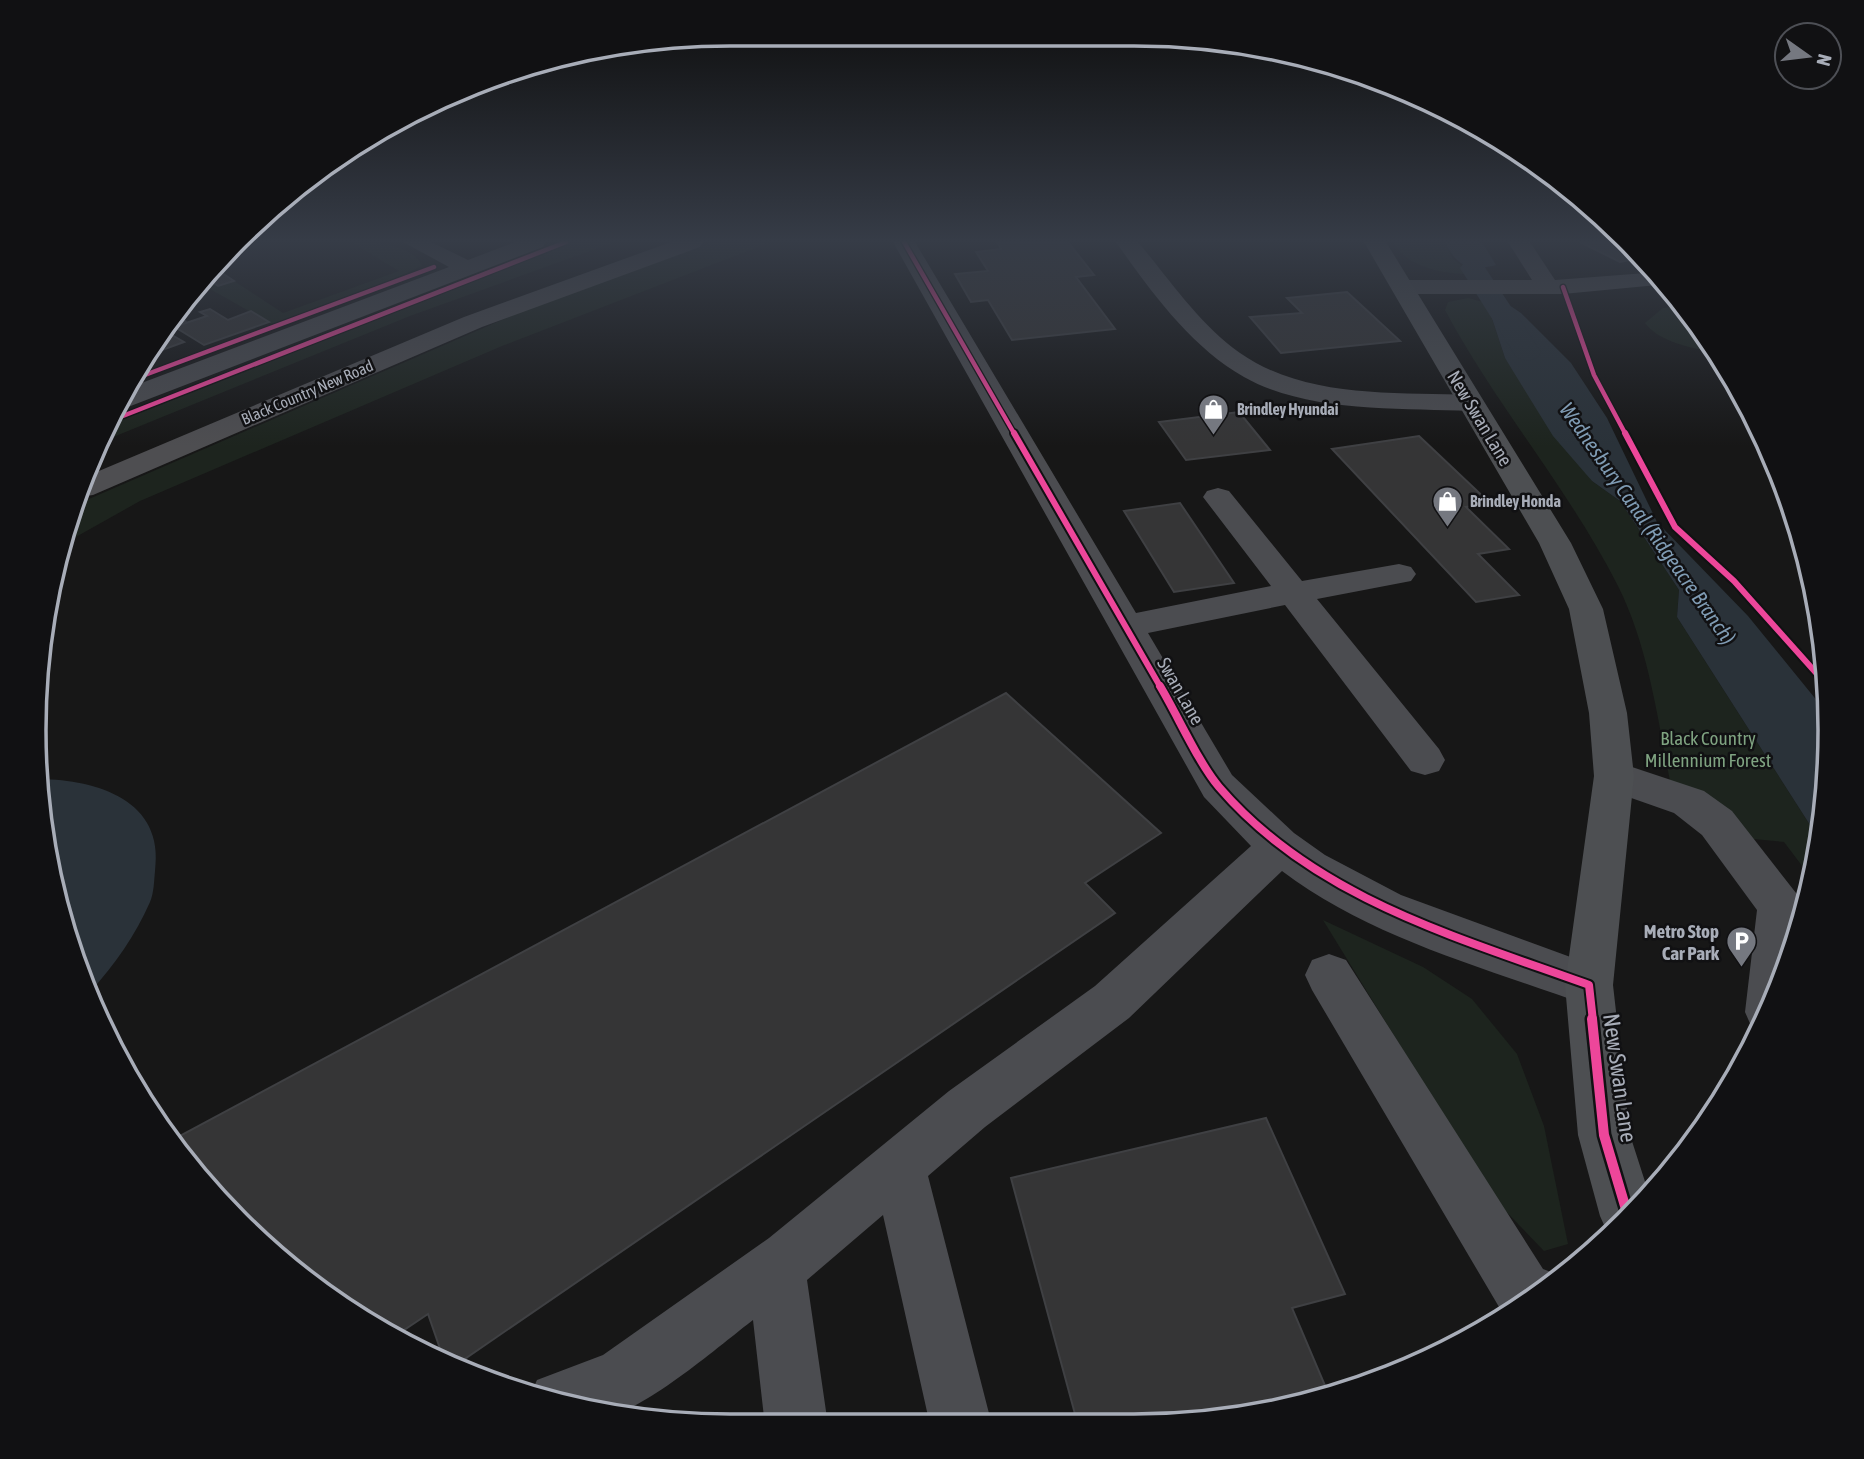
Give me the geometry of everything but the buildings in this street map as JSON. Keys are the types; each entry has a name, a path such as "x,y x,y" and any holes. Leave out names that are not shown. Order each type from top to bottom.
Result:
{"highway":[{"name":"Black Country New Road","path":"147,435 451,310"},
{"name":"Black Country New Road","path":"92,485 503,310"}],"main road":[{"name":"New Swan Lane","path":"1416,310 1555,543 1586,608 1608,713 1614,776 1588,985 1604,1135 1625,1206"}],"street":[{"path":"133,395 357,310"},
{"name":"Swan Lane","path":"943,310 1218,786 1280,846 1327,878 1386,908 1588,985"},
{"path":"1183,310 1231,359 1304,391 1471,403"},
{"path":"1218,497 1425,760"},
{"path":"1125,628 1399,574"},
{"path":"1614,776 1689,803 1717,822 1789,918 1783,945"},
{"path":"577,1396 621,1380 776,1266 967,1109 1112,1002 1280,846"},
{"path":"1329,975 1523,1292"},
{"path":"899,1166 958,1414"},
{"path":"776,1266 795,1414"}],"green space":[{"path":"247,310 279,310 283,313 311,310 272,324"},
{"path":"400,310 426,310 111,438 119,421"},
{"path":"525,310 595,310 502,346 140,501 73,538 86,500"},
{"name":"Black Country Millennium Forest","path":"1445,310 1489,310 1505,358 1592,481 1620,501 1679,590 1677,617 1811,827 1804,868 1784,842 1743,838 1670,781 1644,657 1618,586 1577,515 1465,345"},
{"path":"1660,310 1675,310 1704,350 1668,340 1645,323"},
{"path":"1323,920 1423,967 1472,999 1517,1054 1544,1126 1568,1244 1544,1251 1495,1200"}],"water":[{"path":"1489,310 1517,310 1571,363 1607,418 1657,522 1748,616 1817,701 1817,774 1811,827 1677,617 1679,590 1620,501 1592,481 1553,436 1505,358"},
{"path":"47,779 104,790 123,799 138,811 149,827 155,847 154,883 150,902 124,949 96,985 69,907 51,819"}],"waterway":[{"name":"Wednesbury Canal (Ridgeacre Branch)","path":"1500,310 1527,352"}],"cycle path":[{"path":"145,375 319,310"},
{"path":"122,416 393,310"},
{"path":"943,310 1218,786 1279,845 1310,868 1346,889 1427,926 1589,985 1604,1135 1625,1206"},
{"path":"1572,310 1594,375 1675,527 1734,581 1816,673"}],"place":[{"name":"Brindley Hyundai","path":"1214,436"},
{"name":"Brindley Honda","path":"1447,528"},
{"name":"Metro Stop Car Park","path":"1742,969"}]}
